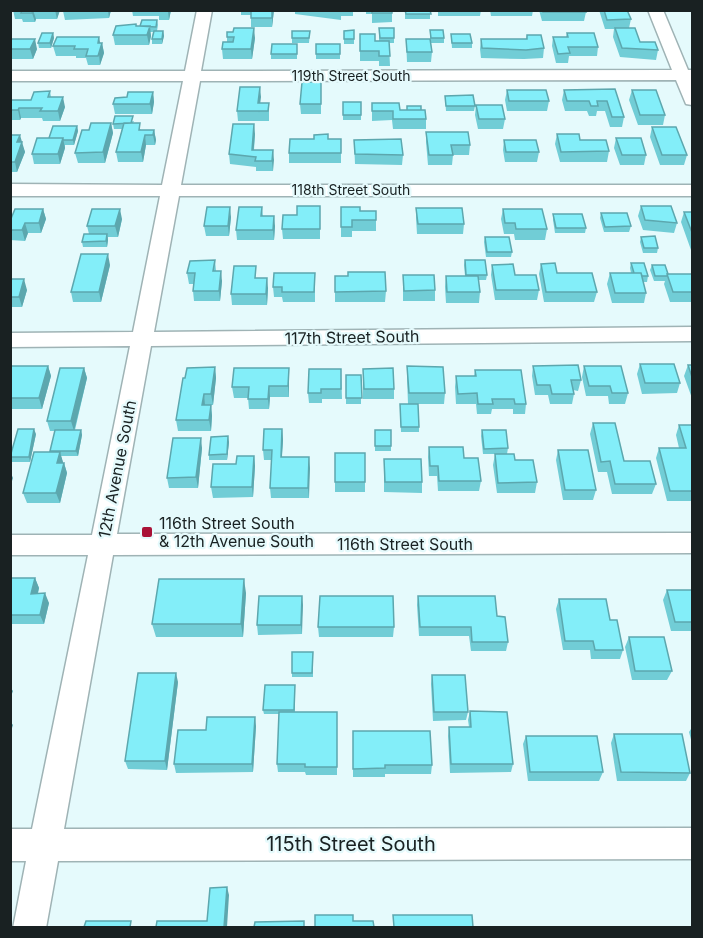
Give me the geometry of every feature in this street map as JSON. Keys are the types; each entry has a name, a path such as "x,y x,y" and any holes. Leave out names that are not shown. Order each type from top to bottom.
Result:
{"street":[{"name":"12th Avenue South","path":"29,927 205,10"},
{"path":"655,10 687,75 693,100"},
{"name":"119th Street South","path":"10,76 687,75"},
{"name":"118th Street South","path":"10,190 693,191"},
{"name":"117th Street South","path":"10,340 693,334"},
{"name":"116th Street South","path":"10,545 693,543"},
{"name":"115th Street South","path":"10,845 693,844"}],"building":[{"path":"22,10 33,10 32,13 21,13"},
{"path":"251,10 272,10 272,18 251,18"},
{"path":"372,10 392,10 392,13 372,13"},
{"path":"405,10 430,10 431,14 406,14"},
{"path":"543,10 585,10 586,12 543,12"},
{"path":"604,10 627,10 631,19 607,20"},
{"path":"142,20 157,20 156,27 140,26"},
{"path":"136,24 136,26 150,26 147,35 113,35 116,26"},
{"path":"234,28 254,28 251,49 222,49 223,42 233,42 234,37 227,37 227,32 233,32"},
{"path":"379,28 394,28 394,38 380,38"},
{"path":"615,28 635,28 640,42 655,42 658,50 622,48"},
{"path":"354,30 354,39 344,39 344,31"},
{"path":"430,30 443,30 444,38 431,38"},
{"path":"154,31 163,31 162,39 152,39"},
{"path":"292,31 310,31 309,38 292,38"},
{"path":"42,33 53,33 50,43 38,43"},
{"path":"567,33 594,33 598,47 568,47 570,53 558,54 553,37 568,37"},
{"path":"360,34 375,34 375,41 389,41 390,56 379,56 379,51 360,51"},
{"path":"451,34 470,34 472,43 452,43"},
{"path":"527,35 541,35 544,48 526,50 482,48 481,39 527,39"},
{"path":"57,37 99,37 98,43 102,43 98,56 86,56 88,49 74,49 75,46 53,46"},
{"path":"10,39 35,39 30,49 10,49"},
{"path":"406,39 430,39 432,52 407,52"},
{"path":"272,44 297,44 297,54 271,54"},
{"path":"316,44 340,44 340,54 316,54"},
{"path":"302,82 321,82 321,104 300,104"},
{"path":"240,87 260,87 258,103 269,103 268,111 237,111"},
{"path":"615,89 624,117 612,117 607,101 597,101 598,106 591,106 589,101 567,101 564,90"},
{"path":"507,90 546,90 549,101 509,101"},
{"path":"632,90 656,90 665,115 640,115"},
{"path":"50,91 48,97 63,97 58,111 40,111 42,108 10,110 10,100 31,100 34,92"},
{"path":"128,92 153,92 150,104 113,104 115,98 127,97"},
{"path":"473,95 475,106 446,106 445,96"},
{"path":"343,102 361,102 361,115 343,115"},
{"path":"372,103 399,103 400,110 425,110 426,119 393,119 393,111 372,111"},
{"path":"476,105 502,105 505,119 479,119"},
{"path":"407,106 421,106 421,110 407,110"},
{"path":"115,116 133,116 131,123 113,124"},
{"path":"91,123 111,123 103,152 75,153 82,130 89,130"},
{"path":"124,123 140,123 139,130 154,130 153,135 145,135 141,152 116,152"},
{"path":"233,124 254,124 252,150 273,150 272,161 255,161 256,157 229,154"},
{"path":"53,126 77,126 73,140 49,138"},
{"path":"652,127 676,127 687,155 662,155"},
{"path":"426,132 468,132 470,145 451,145 453,155 429,155"},
{"path":"328,134 328,139 341,139 341,153 289,153 290,139 314,139 314,135"},
{"path":"557,134 579,134 580,140 606,140 609,151 561,152"},
{"path":"10,135 20,135 17,142 22,142 15,162 10,162"},
{"path":"37,138 63,138 58,154 32,154"},
{"path":"616,138 641,138 646,155 622,155"},
{"path":"401,139 403,155 355,154 354,140"},
{"path":"504,140 536,140 539,152 506,152"},
{"path":"297,206 320,206 320,229 282,229 283,215 297,215"},
{"path":"641,206 671,206 677,223 645,220"},
{"path":"207,207 230,207 228,226 204,226"},
{"path":"239,207 262,207 261,216 274,216 273,230 236,230"},
{"path":"341,207 360,207 360,211 376,211 376,220 352,220 352,227 341,227"},
{"path":"416,208 462,208 464,224 418,224"},
{"path":"15,209 43,209 39,223 25,223 22,230 10,230 10,221"},
{"path":"92,209 120,209 115,226 87,226"},
{"path":"503,209 542,209 547,229 516,229 515,223 505,223"},
{"path":"684,212 693,212 693,235"},
{"path":"601,213 627,213 631,226 605,227"},
{"path":"553,214 582,214 586,228 556,228"},
{"path":"84,234 107,234 106,241 82,242"},
{"path":"655,236 658,248 644,248 641,237"},
{"path":"485,237 509,237 512,252 487,252"},
{"path":"81,254 108,254 99,292 71,292"},
{"path":"215,260 213,271 221,271 219,291 193,291 195,273 187,273 190,261"},
{"path":"465,260 485,260 487,275 466,275"},
{"path":"555,263 557,273 592,273 597,292 546,292 541,264"},
{"path":"631,263 644,263 648,276 634,273"},
{"path":"513,264 515,275 536,275 539,290 496,290 492,265"},
{"path":"652,265 665,265 667,276 655,276"},
{"path":"234,266 256,266 255,278 267,278 266,294 231,294"},
{"path":"348,272 385,272 386,291 335,292 335,276 348,276"},
{"path":"274,273 315,273 314,292 282,292 282,287 273,287"},
{"path":"610,273 641,273 646,293 615,293"},
{"path":"667,274 693,274 693,292 673,292"},
{"path":"403,275 434,275 435,290 404,291"},
{"path":"446,276 478,276 480,292 447,292"},
{"path":"10,279 24,279 19,297 10,297"},
{"path":"640,364 674,364 680,383 645,383"},
{"path":"578,365 581,380 571,380 574,394 552,394 550,385 537,385 533,366"},
{"path":"688,365 693,365 693,380"},
{"path":"10,366 48,366 39,398 10,398"},
{"path":"407,366 443,367 445,393 409,393"},
{"path":"584,366 621,366 628,393 612,393 610,386 589,386"},
{"path":"215,367 211,394 204,394 202,405 211,405 209,420 176,420 183,378 185,378 187,368"},
{"path":"60,368 84,368 71,421 47,421"},
{"path":"234,368 289,368 288,386 269,386 268,399 248,399 249,387 232,387"},
{"path":"393,368 394,389 364,389 363,369"},
{"path":"309,369 341,369 341,389 321,389 321,393 308,393"},
{"path":"475,370 521,370 526,404 515,404 514,399 492,399 493,404 478,404 477,393 458,394 456,376 476,376"},
{"path":"346,375 361,375 362,398 346,398"},
{"path":"400,404 418,404 419,427 401,427"},
{"path":"593,423 615,423 624,461 650,461 656,484 615,484 610,461 601,462"},
{"path":"679,425 693,425 693,491 670,491 659,448 686,448"},
{"path":"18,429 34,429 29,457 10,457"},
{"path":"264,429 282,429 281,457 309,457 308,488 270,488 272,450 263,450"},
{"path":"55,430 81,430 76,451 50,451"},
{"path":"375,430 391,430 391,446 375,446"},
{"path":"482,430 506,430 508,448 484,449"},
{"path":"228,436 227,454 209,455 211,437"},
{"path":"173,438 201,438 196,477 167,478"},
{"path":"429,447 463,447 464,458 478,458 481,481 439,481 438,466 430,466"},
{"path":"558,450 588,450 596,490 565,490"},
{"path":"34,452 60,452 57,463 64,463 56,493 23,493"},
{"path":"335,453 365,453 365,482 335,482"},
{"path":"495,454 514,454 515,460 533,460 537,482 498,483"},
{"path":"237,456 254,456 252,487 211,487 213,464 236,464"},
{"path":"384,459 421,459 422,482 385,482"},
{"path":"10,578 35,578 31,594 45,593 40,615 10,615"},
{"path":"159,579 244,579 241,624 152,624"},
{"path":"667,590 693,590 693,622 675,622"},
{"path":"259,596 302,596 301,625 257,625"},
{"path":"320,596 393,596 394,627 318,627"},
{"path":"418,596 495,596 497,616 505,617 508,642 472,642 471,627 420,627"},
{"path":"559,599 606,599 610,620 617,620 623,650 595,650 593,641 565,641"},
{"path":"629,637 664,637 672,671 635,671"},
{"path":"292,652 313,652 312,673 292,673"},
{"path":"138,673 176,673 165,761 125,761"},
{"path":"432,675 465,675 468,712 434,712"},
{"path":"265,685 295,685 294,710 263,710"},
{"path":"470,711 507,712 513,764 451,764 449,727 471,727"},
{"path":"279,712 337,712 337,767 277,764"},
{"path":"207,717 255,717 252,764 174,764 178,730 206,730"},
{"path":"353,731 430,731 432,765 385,765 385,768 353,769"},
{"path":"614,734 682,734 690,773 621,772"},
{"path":"526,736 597,736 603,772 530,772"},
{"path":"227,887 224,927 156,927 157,921 207,921 210,888"},
{"path":"315,915 353,915 353,921 373,921 374,927 315,927"},
{"path":"393,915 472,915 473,927 394,927"},
{"path":"86,921 131,921 130,927 84,927"},
{"path":"304,921 304,927 254,927 255,922"}],"place":[{"name":"116th Street South & 12th Avenue South","path":"147,532"}]}
